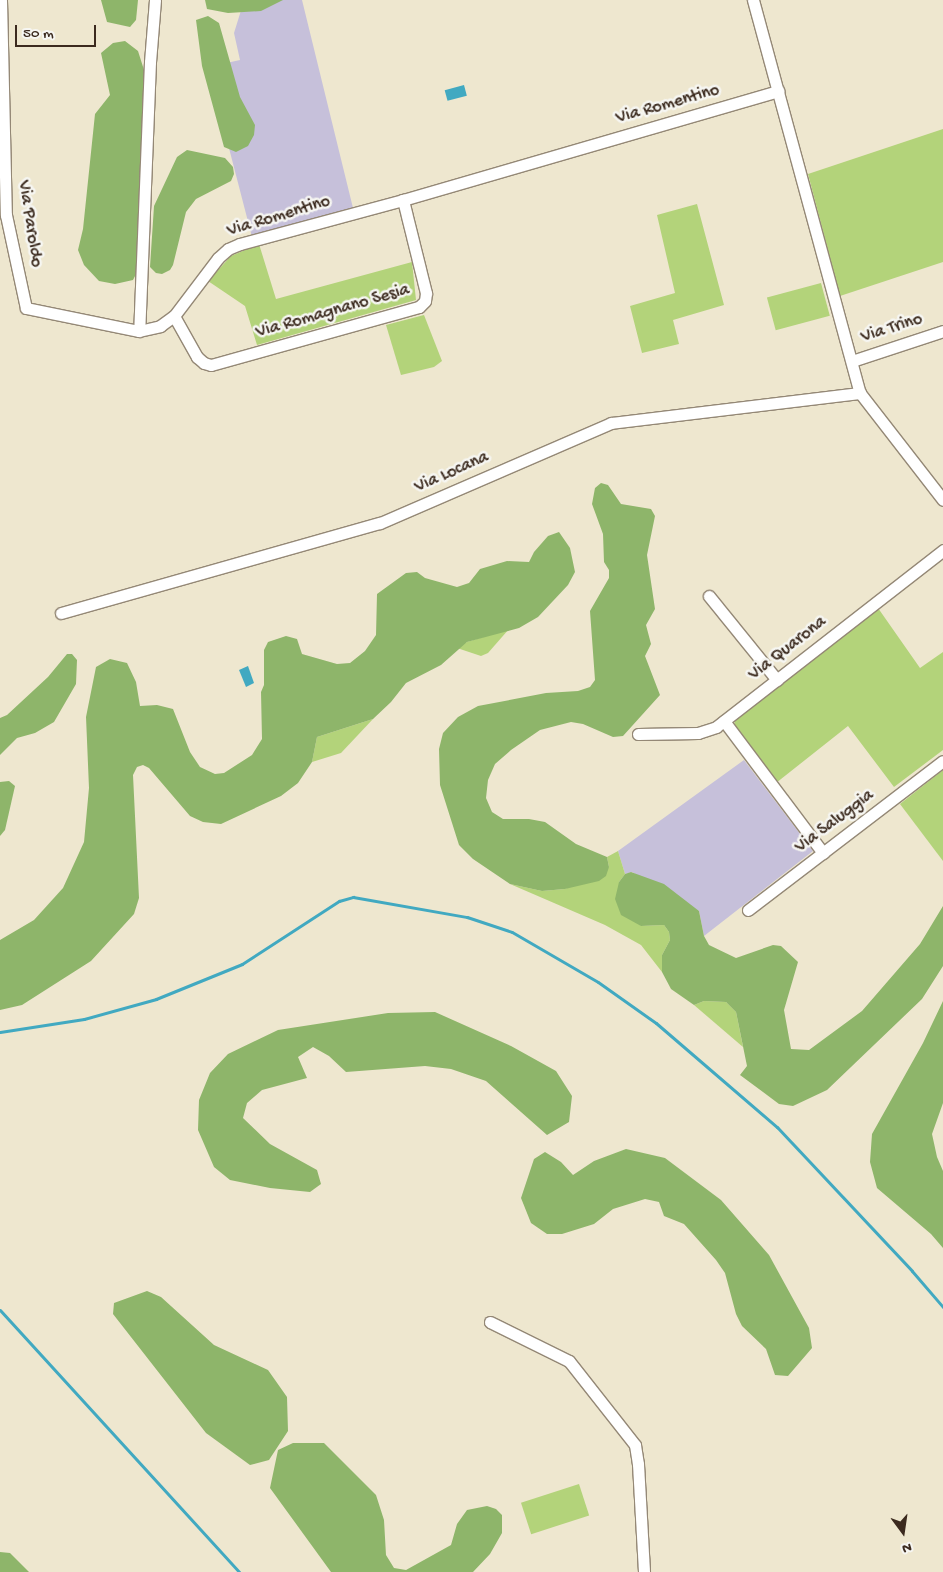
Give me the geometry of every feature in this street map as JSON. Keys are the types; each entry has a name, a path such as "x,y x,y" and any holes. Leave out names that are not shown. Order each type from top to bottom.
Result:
{"street":[{"name":"Via Paroldo","path":"1,0 6,215 26,308 139,331"},
{"path":"139,331 150,72 155,0"},
{"path":"753,0 860,393 943,500"},
{"name":"Via Romentino","path":"139,331 160,326 174,316 218,258 234,246 403,200 778,91"},
{"name":"Via Romagnano Sesia","path":"174,316 197,357 204,363 211,365 419,307 425,300 426,293 403,200"},
{"name":"Via Trino","path":"852,360 943,331"},
{"name":"Via Locana","path":"61,613 380,523 611,423 860,393"},
{"name":"Via Quarona","path":"638,734 703,732 724,722 943,550"},
{"path":"709,596 777,680"},
{"path":"724,722 823,854"},
{"name":"Via Saluggia","path":"748,910 943,761"},
{"path":"490,1322 569,1361 635,1445 638,1464 644,1572"}],"shaded area":[{"path":"269,0 302,0 353,208 252,237 208,67 240,60 234,33 243,4"},
{"path":"744,760 813,851 704,936 699,911 632,872 625,874 618,851"}],"green space":[{"path":"101,0 138,0 136,20 130,27 107,22"},
{"path":"205,0 283,0 261,11 228,13 207,9"},
{"path":"208,16 219,23 240,97 255,125 254,135 248,146 236,152 224,147 202,66 196,20"},
{"path":"125,41 138,51 144,70 136,274 133,280 115,284 99,281 84,265 78,250 83,229 95,114 110,95 101,53 113,43"},
{"path":"943,129 943,262 840,296 808,174"},
{"path":"187,150 225,158 233,167 234,174 231,181 196,199 186,212 173,265 170,270 162,274 156,273 150,267 154,206 177,157"},
{"path":"697,204 724,305 673,320 679,344 642,353 630,306 675,293 657,215"},
{"path":"259,244 276,299 412,262 416,300 257,345 245,306 208,281 231,256"},
{"path":"821,283 830,316 776,330 767,297"},
{"path":"424,315 442,361 434,367 401,375 386,325"},
{"path":"601,483 608,485 621,504 651,509 655,516 647,555 655,609 646,625 651,644 645,656 660,695 623,736 613,737 583,724 571,722 540,730 511,750 495,764 488,780 486,798 492,812 503,819 529,819 545,822 576,844 607,857 609,867 606,876 599,881 565,889 542,891 510,884 473,859 459,845 440,785 439,749 443,733 458,717 478,706 546,693 578,691 590,687 595,680 590,611 609,578 609,570 604,562 603,534 592,504 595,488"},
{"path":"559,532 570,548 575,572 568,585 538,617 519,628 467,642 441,665 406,683 391,702 373,719 317,737 312,762 298,783 281,796 221,824 203,822 190,816 149,768 143,765 137,767 133,775 139,898 134,914 91,961 22,1005 0,1010 0,940 34,920 63,888 84,842 89,788 86,717 96,667 110,659 127,663 136,682 140,706 157,705 173,709 190,752 200,767 215,774 224,773 252,755 262,739 261,692 264,685 264,650 268,642 286,636 297,639 302,654 337,664 350,663 365,651 376,635 377,594 406,573 417,572 425,578 457,587 469,583 480,569 507,561 529,562 534,552 548,536"},
{"path":"878,608 920,668 943,652 943,750 894,787 848,726 776,783 734,729 735,718"},
{"path":"509,629 488,653 481,656 457,648 467,642"},
{"path":"67,654 72,654 77,660 76,684 54,722 35,733 17,738 0,755 0,718 7,715 48,677"},
{"path":"373,719 341,753 312,762 317,737"},
{"path":"943,770 943,861 900,804"},
{"path":"9,781 15,786 5,830 0,836 0,782"},
{"path":"618,851 625,874 619,882 641,926 664,925 669,932 670,940 662,955 662,972 641,945 605,925 510,884 542,891 565,889 609,867 607,857"},
{"path":"631,872 664,884 699,911 704,936 709,945 736,958 773,945 781,946 798,962 784,1010 791,1049 809,1050 862,1011 920,944 943,906 943,966 922,999 827,1090 793,1106 779,1104 740,1075 747,1066 736,1012 726,1002 704,1001 694,1005 671,989 662,972 662,955 670,940 669,932 664,925 641,926 621,915 615,899 619,882 625,874"},
{"path":"704,1001 726,1002 736,1012 743,1047 694,1005"},
{"path":"943,1001 943,1103 932,1134 937,1157 943,1171 943,1248 931,1234 877,1188 870,1162 872,1134 923,1043"},
{"path":"435,1012 511,1046 556,1071 572,1096 569,1122 547,1135 486,1081 451,1069 425,1066 346,1072 329,1056 313,1047 298,1057 307,1078 262,1090 247,1103 243,1118 270,1144 317,1170 321,1184 310,1192 270,1188 230,1180 214,1167 198,1130 199,1100 210,1073 228,1054 278,1030 388,1013"},
{"path":"626,1149 665,1158 721,1200 769,1255 809,1328 812,1348 788,1376 775,1375 766,1349 742,1326 736,1314 725,1273 716,1260 684,1224 664,1216 659,1202 645,1199 613,1209 594,1224 562,1234 547,1234 531,1223 521,1198 534,1159 545,1152 561,1162 573,1175 594,1161"},
{"path":"147,1291 161,1297 214,1345 268,1370 287,1397 288,1431 269,1460 250,1465 206,1433 113,1314 114,1303"},
{"path":"293,1443 324,1443 376,1495 384,1520 386,1555 394,1568 406,1570 451,1545 457,1524 467,1510 487,1506 496,1509 502,1515 502,1533 490,1554 473,1572 331,1572 270,1488 278,1450"},
{"path":"579,1484 589,1515 531,1534 521,1503"},
{"path":"0,1552 10,1553 29,1572 0,1572"}],"water":[{"path":"464,85 467,96 448,101 445,90"},
{"path":"248,666 254,683 246,687 239,670"}],"waterway":[{"path":"0,1032 84,1019 156,999 242,964 339,901 353,897 467,917 512,932 598,982 656,1023 777,1127 912,1271 943,1307"},
{"path":"0,1310 239,1572"}]}
